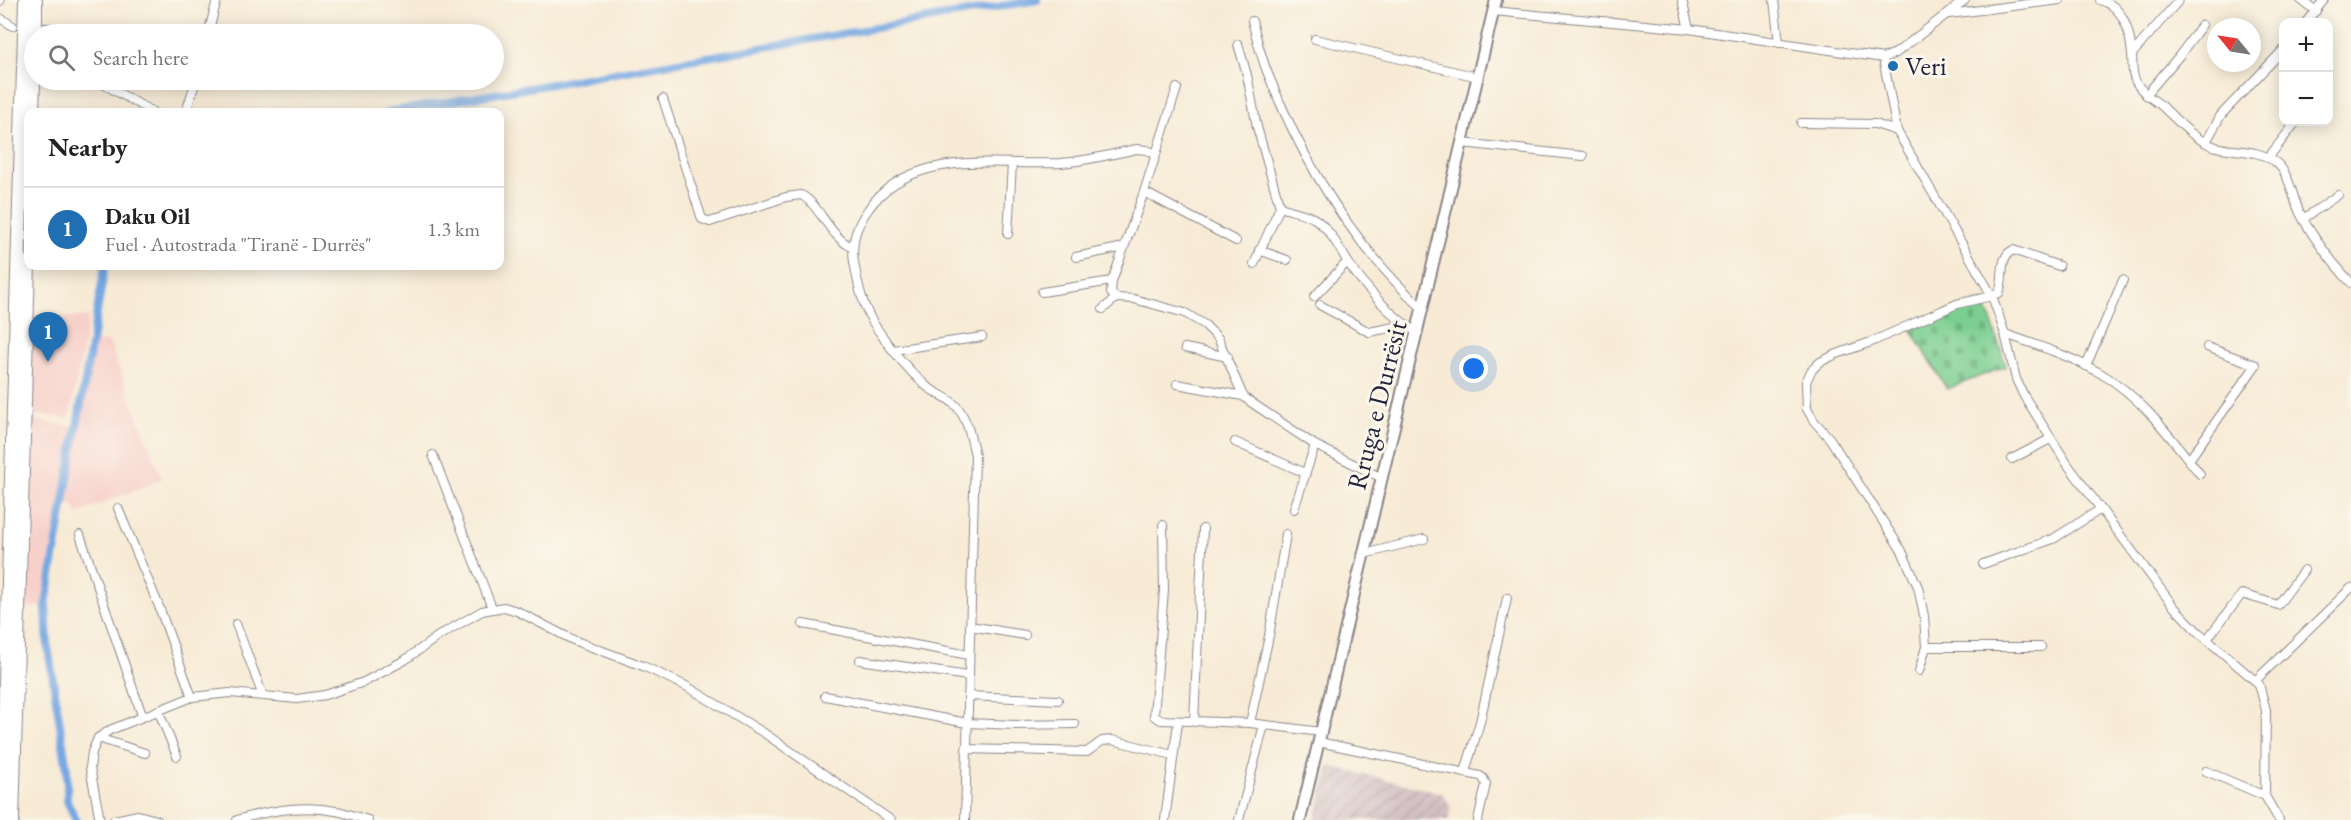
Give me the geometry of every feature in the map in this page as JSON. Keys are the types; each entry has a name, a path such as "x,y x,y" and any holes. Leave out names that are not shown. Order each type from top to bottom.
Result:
{"highway":[{"path":"25,24 26,0"},
{"path":"35,0 39,24"},
{"path":"2,820 24,66"},
{"path":"32,108 33,90"},
{"path":"12,820 28,270"}],"main road":[{"name":"Rruga e Durrësit","path":"1299,820 1495,6"}],"street":[{"path":"211,24 217,0"},
{"path":"1682,0 1689,29"},
{"path":"1774,0 1779,43"},
{"path":"1495,6 1689,29 1883,58 1896,53 1965,0"},
{"path":"1947,14 2060,0"},
{"path":"2100,0 2112,1 2122,16 2132,54 2132,72 2135,83 2145,95 2206,142 2228,149 2256,153 2275,161 2285,174 2303,219 2319,246 2351,283"},
{"path":"2132,54 2178,0"},
{"path":"2301,0 2316,11"},
{"path":"2310,18 2324,0"},
{"path":"0,18 13,26"},
{"path":"1252,21 1268,73 1318,179 1332,203 1364,245 1423,309"},
{"path":"2145,95 2202,25"},
{"path":"1315,39 1478,77"},
{"path":"1238,44 1247,75 1257,127 1280,207 1254,264"},
{"path":"2206,142 2222,115 2279,53"},
{"path":"1883,58 1897,131 1992,296 2005,334 2016,379 2024,396 2050,439 2174,607 2256,680 2262,690 2266,710 2265,796 2279,820"},
{"path":"1177,88 1144,192 1112,281 1111,293 1116,298 1134,299 1196,318 1218,338 1243,396"},
{"path":"114,90 146,108"},
{"path":"187,108 193,90"},
{"path":"663,99 702,219 710,222 786,197 801,195 811,203 841,240 852,247"},
{"path":"1801,123 1875,124 1897,131"},
{"path":"2268,158 2293,126"},
{"path":"1462,143 1583,156"},
{"path":"965,820 975,455 965,420 957,406 925,385 876,328 867,312 861,293 852,247 860,221 874,201 883,191 909,174 944,166 1063,163 1137,149 1156,154"},
{"path":"1008,234 1012,163"},
{"path":"1144,192 1236,241"},
{"path":"2303,219 2338,195"},
{"path":"1280,207 1314,218 1334,240 1347,262 1378,299 1405,325 1418,333"},
{"path":"1076,257 1124,248"},
{"path":"1259,250 1287,260"},
{"path":"1918,671 1926,647 1924,616 1918,587 1906,560 1830,440 1807,409 1806,382 1811,371 1821,362 1837,354 1871,342 1957,304 1999,293 2005,258 2013,250 2060,266"},
{"path":"1314,297 1347,262"},
{"path":"2086,366 2122,280"},
{"path":"1042,292 1112,281"},
{"path":"1103,309 1116,298"},
{"path":"1320,305 1369,332 1405,325"},
{"path":"2005,334 2046,348 2111,380 2158,421 2200,474"},
{"path":"893,350 982,337"},
{"path":"2189,460 2256,365 2206,347"},
{"path":"1185,348 1228,357"},
{"path":"1177,384 1243,396 1316,445 1382,478"},
{"path":"2012,459 2050,439"},
{"path":"1235,442 1305,473"},
{"path":"1294,509 1316,445"},
{"path":"433,455 492,608"},
{"path":"118,508 158,604 192,697"},
{"path":"1983,564 2053,538 2101,509"},
{"path":"1163,525 1164,590 1153,713 1157,719 1178,722 1264,725 1465,772 1483,778 1486,784 1478,820"},
{"path":"1194,722 1203,529"},
{"path":"1250,723 1269,636 1286,534"},
{"path":"80,535 142,716"},
{"path":"1364,554 1424,539"},
{"path":"2208,638 2242,594 2278,605 2304,570"},
{"path":"2256,680 2351,588"},
{"path":"1465,772 1480,722 1507,598"},
{"path":"100,820 90,768 92,752 98,738 110,730 192,697 230,693 297,699 315,697 364,682 405,660 461,623 492,608 504,607 517,610 573,640 643,666 686,686 764,733 891,820"},
{"path":"236,624 263,696"},
{"path":"803,624 969,656"},
{"path":"970,626 1025,635"},
{"path":"1926,647 2040,647"},
{"path":"860,660 968,676"},
{"path":"825,696 968,723 1016,726 1075,724"},
{"path":"968,696 1058,700"},
{"path":"158,710 177,756"},
{"path":"1165,820 1178,722"},
{"path":"1239,820 1264,725"},
{"path":"98,738 145,753"},
{"path":"966,749 1087,752 1102,741 1112,740 1173,754"},
{"path":"2206,771 2265,796"},
{"path":"237,820 260,812 284,808 325,809 364,820"},
{"path":"114,820 138,815 157,820"}],"shaded area":[{"path":"30,316 89,317 69,419 36,414 35,421 79,427 93,341 109,342 162,479 77,514 73,505 62,503 50,556 43,607 23,607"},
{"path":"1329,766 1442,793 1451,807 1449,820 1315,820"}],"green space":[{"path":"1985,302 2006,366 1947,389 1910,327 1961,306"}],"waterway":[{"path":"412,108 1037,0"},
{"path":"76,820 67,801 67,770 48,647 46,604 104,270"}],"place":[{"name":"Veri","path":"1893,66"},
{"name":"Daku Oil","path":"48,362"}]}
